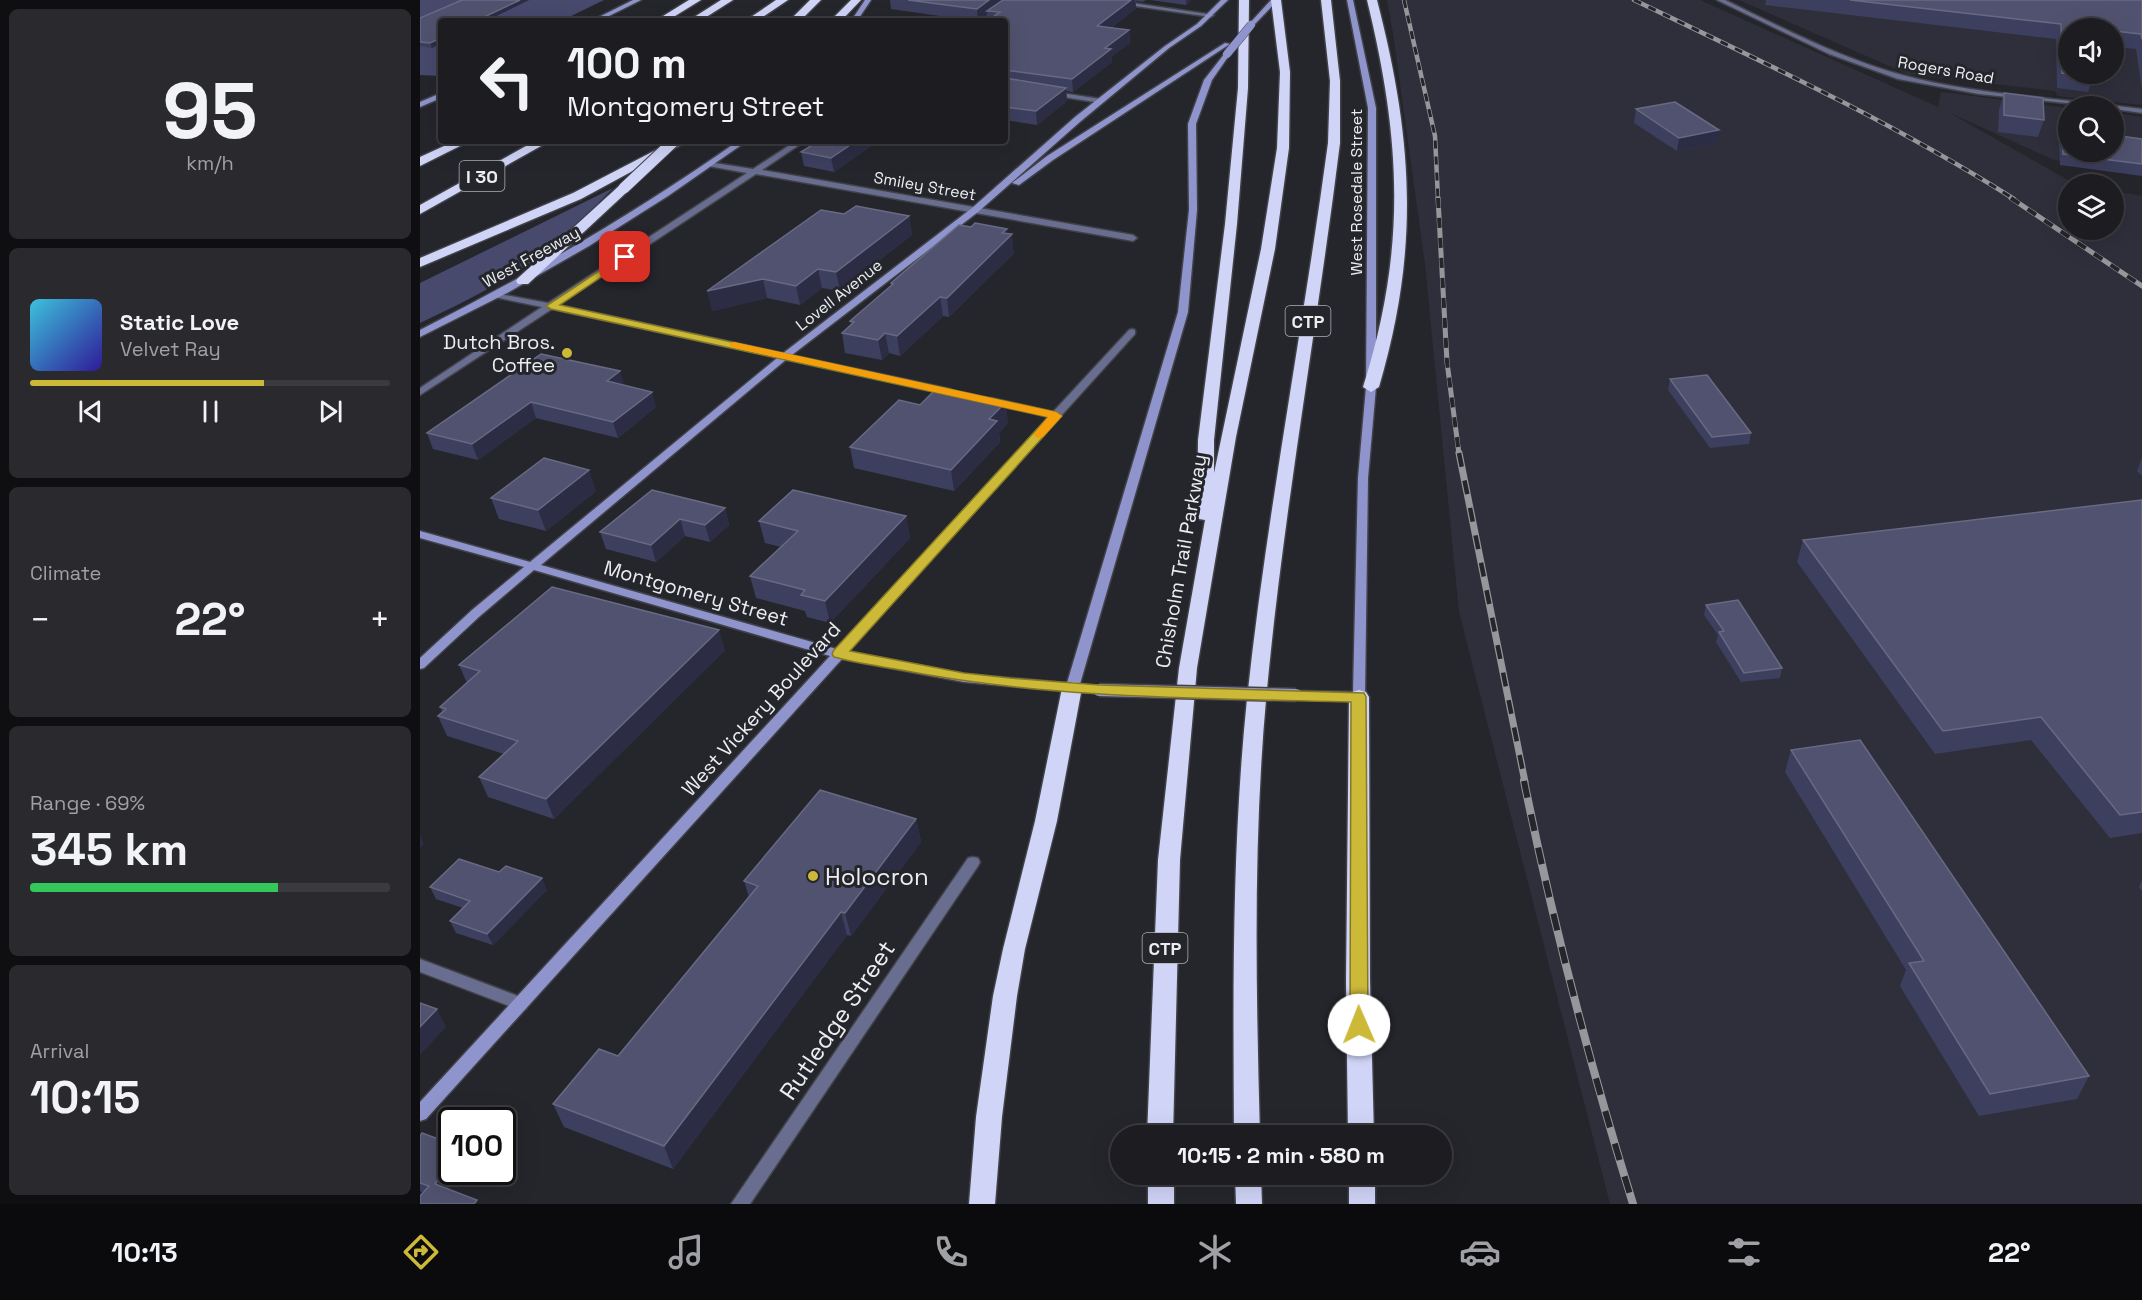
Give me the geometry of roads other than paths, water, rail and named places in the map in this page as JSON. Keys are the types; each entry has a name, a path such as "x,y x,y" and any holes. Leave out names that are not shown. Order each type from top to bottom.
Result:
{"highway":[{"path":"665,18 696,0"},
{"path":"698,18 728,0"},
{"path":"755,18 783,0"},
{"path":"797,18 816,0"},
{"path":"838,18 856,0"},
{"path":"1205,563 1206,440 1231,224 1243,88 1244,0"},
{"name":"Chisholm Trail Parkway","path":"1160,1125 1169,860 1188,668 1228,437 1268,249 1280,167 1285,72 1276,0"},
{"name":"CTP","path":"1247,1125 1245,1019 1250,794 1262,640 1334,143 1335,81 1326,0"},
{"path":"1371,387 1384,350 1396,273 1402,184 1396,107 1372,0"},
{"name":"I 30","path":"420,162 458,144"},
{"name":"I 30","path":"420,210 539,144"},
{"path":"523,281 671,144"},
{"path":"420,263 577,196 676,144"},
{"path":"982,1204 989,1117 1005,996 1014,949 1046,821 1072,688"},
{"path":"1359,697 1358,981 1361,1125"},
{"path":"1161,1185 1161,1204"},
{"path":"1248,1185 1249,1204"},
{"path":"1362,1185 1362,1204"}],"main road":[{"path":"600,18 638,0"},
{"path":"856,18 868,0"},
{"name":"Lovell Avenue","path":"420,665 476,613 785,356 975,210 1101,101 1167,47 1211,15 1225,0"},
{"path":"975,210 1227,49 1276,0"},
{"name":"West Rosedale Street","path":"1350,0 1372,108 1371,387"},
{"path":"1072,688 1183,312 1193,210 1192,124 1208,80 1227,49"},
{"path":"420,105 438,96"},
{"name":"West Freeway","path":"420,334 523,281 631,218 739,144"},
{"path":"1359,697 1363,478 1371,387"},
{"name":"Montgomery Street","path":"420,534 839,654 964,678 1099,690 1359,697"},
{"name":"West Vickery Boulevard","path":"420,1114 839,654"}],"street":[{"path":"988,18 1015,0"},
{"path":"1097,0 1211,15"},
{"name":"Rogers Road","path":"1720,0 1832,52 1900,77 1945,86 2058,100"},
{"path":"1037,91 1101,101"},
{"name":"Rogers Road","path":"2124,109 2142,111"},
{"path":"420,392 796,144"},
{"name":"Smiley Street","path":"711,164 1133,238"},
{"path":"497,295 957,394"},
{"name":"West Vickery Boulevard","path":"839,654 1132,332"},
{"path":"979,399 1056,416"},
{"name":"Rutledge Street","path":"740,1204 973,862"},
{"path":"420,965 520,1004"}],"railway":[{"path":"1404,0 1435,136 1438,199"},
{"path":"1634,0 1874,119 2014,199"},
{"path":"1438,198 1447,362 1459,454"},
{"path":"2011,198 2142,286"},
{"path":"1459,453 1525,782"},
{"path":"1524,781 1573,994 1633,1204"}],"place":[{"name":"Dutch Bros. Coffee","path":"567,353"},
{"name":"Holocron","path":"813,876"}]}
